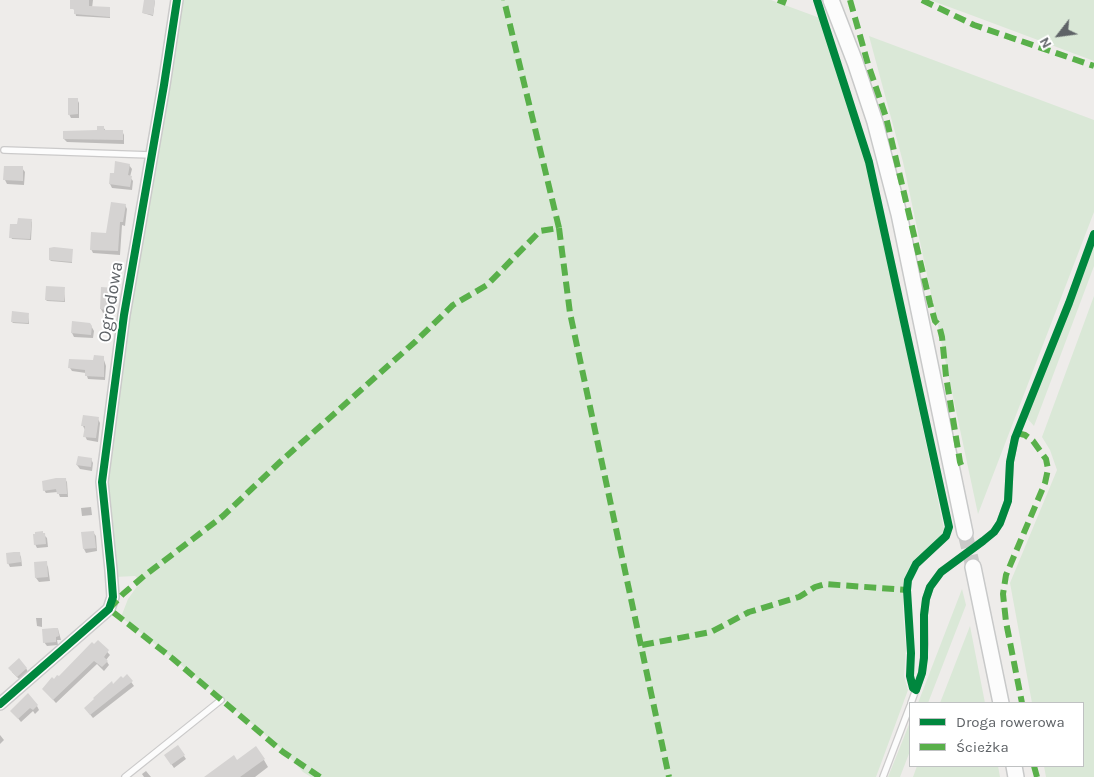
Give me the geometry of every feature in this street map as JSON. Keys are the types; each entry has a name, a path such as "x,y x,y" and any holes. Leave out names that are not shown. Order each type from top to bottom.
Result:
{"main road":[{"path":"831,0 855,62 875,122 896,205 965,533"},
{"path":"973,567 1001,702"}],"street":[{"name":"Ogrodowa","path":"0,704 108,609 113,596 102,482 124,315 177,0"}],"lane":[{"path":"4,150 151,154"},
{"path":"912,702 922,673 925,644 924,615 930,587 941,572 994,532 1000,523 1008,501 1010,462 1015,438"},
{"path":"125,777 221,700"},
{"path":"883,777 909,709"}],"green space":[{"path":"175,0 771,0 820,18 867,163 944,529 941,535 912,562 904,578 903,613 906,649 904,676 908,690 876,777 311,777 303,772 284,751 217,694 121,617 128,599 141,581 135,576 115,577 105,483"},
{"path":"930,0 1094,0 1094,61 971,15"},
{"path":"869,36 1094,120 1094,212 978,514 903,162"},
{"path":"1094,242 1094,266 1034,426 1026,417"},
{"path":"1094,296 1094,777 1046,777 1044,767 1084,767 1084,702 1032,702 1010,583 1057,470 1050,450 1042,437"},
{"path":"962,589 966,605 928,702 918,702"},
{"path":"970,626 985,702 940,702"},
{"path":"909,724 909,754 900,777 888,777"},
{"path":"917,767 998,767 1000,777 913,777"}],"building":[{"path":"70,0 89,0 89,6 110,7 110,17 74,14 74,9 70,9"},
{"path":"144,0 155,0 153,15 142,13"},
{"path":"68,98 78,98 78,114 68,115"},
{"path":"97,126 104,126 104,130 123,130 123,140 63,139 63,131 97,130"},
{"path":"115,161 130,164 128,175 132,176 130,187 109,184 110,173 114,173"},
{"path":"4,166 23,166 23,181 3,180"},
{"path":"111,202 126,204 123,222 120,222 118,251 90,250 91,232 106,233"},
{"path":"18,218 32,219 30,239 9,238 10,224 17,224"},
{"path":"49,248 73,249 72,262 49,260"},
{"path":"46,286 65,287 64,301 45,300"},
{"path":"101,287 115,288 113,311 100,309"},
{"path":"12,311 29,313 28,323 11,322"},
{"path":"72,321 90,323 92,326 91,335 71,333"},
{"path":"94,355 104,356 104,377 85,376 85,370 68,368 69,359 93,360"},
{"path":"83,415 99,417 96,438 83,437 85,426 81,426"},
{"path":"78,456 92,458 91,467 76,465"},
{"path":"66,478 67,494 57,494 56,489 43,491 42,481"},
{"path":"43,531 46,544 34,545 33,534"},
{"path":"94,531 96,548 83,549 81,532"},
{"path":"20,552 21,562 7,564 6,553"},
{"path":"47,561 48,577 35,578 34,562"},
{"path":"58,628 59,636 56,637 56,642 43,643 42,629"},
{"path":"98,640 109,650 104,657 108,661 102,667 94,661 53,700 42,689 52,677 54,679 57,675 59,676 92,642 94,644"},
{"path":"19,658 27,668 17,677 8,668"},
{"path":"127,674 133,681 90,715 84,708 93,698 112,681 113,684 121,676 123,678"},
{"path":"28,693 38,705 33,710 30,708 18,719 10,711"},
{"path":"178,745 185,755 171,765 164,755"},
{"path":"256,746 265,759 240,777 204,777 234,755 237,760"}],"tunnel":[{"path":"965,533 973,567"}],"marked path":[{"path":"320,777 283,752 172,658 109,609 144,576 223,516 280,462 416,341 453,305 487,285 540,231 559,228 504,0"},
{"path":"778,0 786,3"},
{"path":"850,0 868,64 886,117 930,303 942,337 946,376 960,462 963,470"},
{"path":"922,0 974,25 1094,66"},
{"path":"559,228 570,313 669,777"},
{"path":"1017,433 1025,435 1033,441 1046,459 1048,469 1045,483 1006,575 1003,594 1006,622 1022,702"},
{"path":"642,645 711,632 749,612 799,597 815,587 825,584 907,590"},
{"path":"1034,767 1037,777"}],"cycle path":[{"path":"0,704 109,609 113,597 102,482 124,315 177,0"},
{"path":"817,0 869,162 949,527 946,536 916,564 908,580 910,676 913,688 916,690"},
{"path":"916,690 922,673 924,615 930,587 941,572 994,532 1000,523 1008,501 1010,462 1015,438 1069,303 1094,234"}]}
